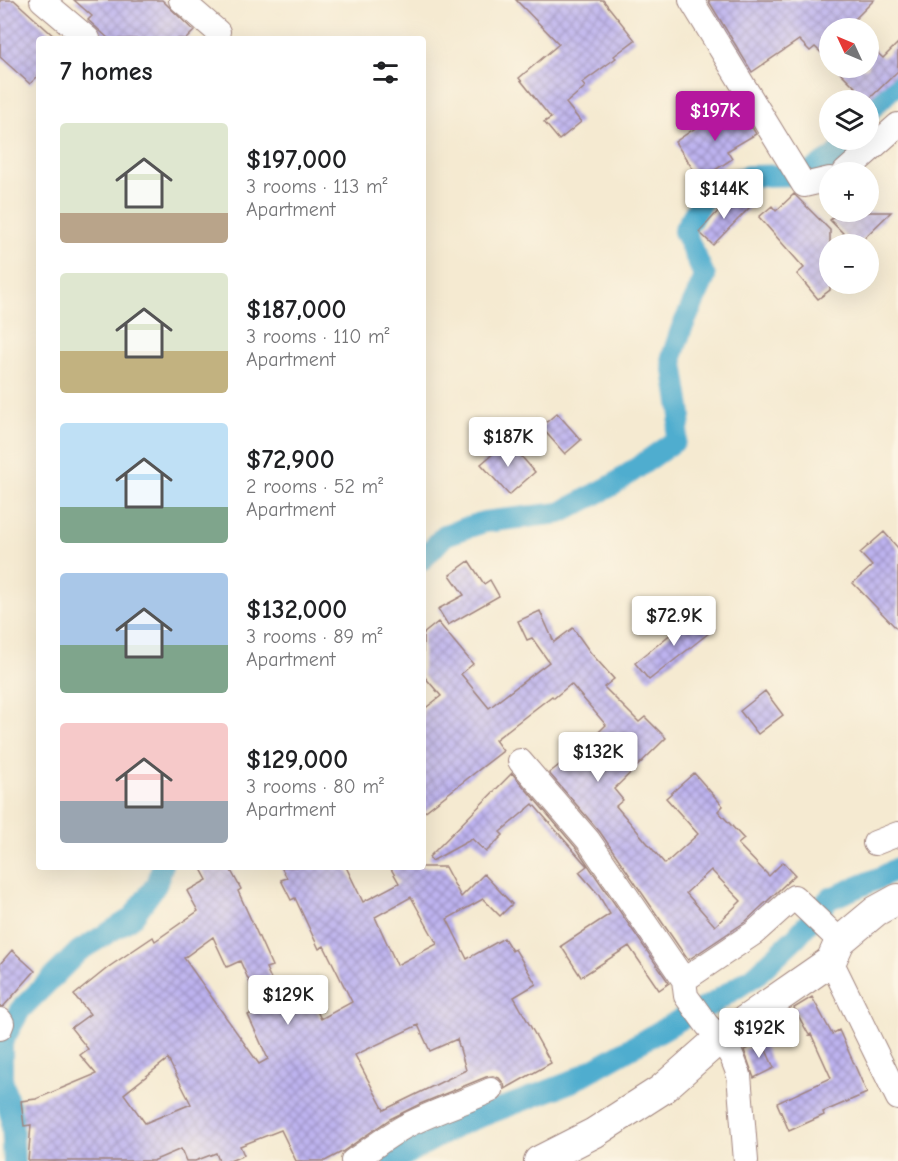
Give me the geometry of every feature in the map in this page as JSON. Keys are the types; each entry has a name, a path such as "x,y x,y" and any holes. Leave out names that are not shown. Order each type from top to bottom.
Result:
{"main road":[{"path":"539,1161 594,1133 661,1090 714,1032 876,911 898,899"}],"street":[{"path":"42,0 84,36"},
{"path":"181,0 218,32"},
{"path":"691,0 804,185 819,182"},
{"path":"856,162 898,125"},
{"path":"520,761 588,840 732,1057 739,1075 746,1161"},
{"path":"875,843 898,834"},
{"path":"685,988 754,933 794,897 833,945 898,1098"},
{"path":"0,1020 2,1023 0,1028"},
{"path":"363,1158 404,1128 444,1108 491,1090"}],"building":[{"path":"0,0 14,0 54,36 36,36 36,78 30,84 0,57"},
{"path":"74,0 162,0 194,31 189,36 106,36 88,20 92,16"},
{"path":"516,0 603,0 635,40 614,56 616,58 582,83 585,87 566,103 581,122 559,140 544,122 551,118 519,78 559,44"},
{"path":"708,0 874,0 856,18 819,18 819,51 815,47 810,51 799,40 752,72"},
{"path":"898,43 898,71 878,90 858,90 846,78 879,78 879,54 883,58"},
{"path":"739,105 756,134 727,151 732,159 700,180 675,142 707,120 709,123"},
{"path":"734,194 749,208 713,245 699,232"},
{"path":"794,194 819,219 819,222 830,230 830,234 819,234 819,294 825,294 818,299 797,274 804,268 759,217 772,206 776,211"},
{"path":"879,212 891,212 868,234 844,234 832,222 879,222"},
{"path":"557,413 581,440 565,454 541,427"},
{"path":"508,441 535,472 509,495 481,464"},
{"path":"884,532 898,548 898,630 853,583 872,566 860,553"},
{"path":"469,561 484,584 490,580 499,596 448,625 438,609 464,595 450,575"},
{"path":"540,611 554,642 573,628 614,679 604,687 639,722 645,717 666,738 614,789 623,800 616,806 665,864 698,834 666,798 694,773 723,806 718,811 744,839 738,844 769,876 783,862 795,875 745,922 688,960 600,832 549,773 567,759 569,761 606,725 571,684 495,740 503,751 426,811 426,708 441,696 426,678 426,632 438,622 473,664 461,674 489,708 549,662 532,638 527,640 518,621","holes":["711,870 741,901 715,926 686,893"]},
{"path":"701,613 714,629 649,680 635,663"},
{"path":"765,691 783,715 758,734 740,711"},
{"path":"512,773 577,849 669,983 659,990 629,946 581,977 561,946 610,914 598,894 579,872 587,866 533,804 500,832 503,835 486,852 472,839 432,861 429,857"},
{"path":"426,867 445,867 461,897 484,874 512,904 500,916 483,899 447,919 467,959 504,938 512,951 515,949 536,984 514,997 551,1063 505,1089 499,1078 486,1077 420,1104 390,1119 325,1161 296,1161 281,1130 240,1146 244,1155 230,1161 219,1161 216,1153 195,1161 186,1161 181,1149 153,1161 28,1161 31,1125 24,1126 21,1101 36,1099 96,1074 80,1055 88,1049 71,1028 90,1014 74,995 110,966 153,937 155,941 198,911 187,891 207,880 202,870 231,870 241,889 238,891 272,966 266,968 281,1001 306,989 321,1019 352,1002 324,946 319,949 295,898 291,900 281,880 287,878 283,870 347,870 363,902 399,883 392,870 426,870","holes":["411,897 437,944 397,965 375,917","213,937 227,967 240,961 261,1008 248,1015 268,1059 259,1064 184,958","418,1025 430,1051 457,1039 466,1070 384,1110 355,1055","168,1059 191,1104 145,1123 124,1094"]},
{"path":"12,950 35,971 3,1007 0,1006 0,964"},
{"path":"812,997 832,1034 839,1030 867,1093 823,1112 824,1115 789,1131 777,1103 831,1078 811,1034 809,1035 794,1008"},
{"path":"762,1041 774,1068 754,1078 744,1050"}],"waterway":[{"path":"879,101 898,82"},
{"path":"426,556 445,535 484,522 560,513 613,485 675,441 681,415 672,357 681,330 705,277 684,231 709,189 748,176 805,175 833,158 841,150"},
{"path":"393,1161 461,1124 571,1082 712,1004 756,975 797,936 829,899 898,868"},
{"path":"14,1161 12,1119 2,1079 2,1042 20,1010 79,951 132,918 156,885 161,870"}]}
